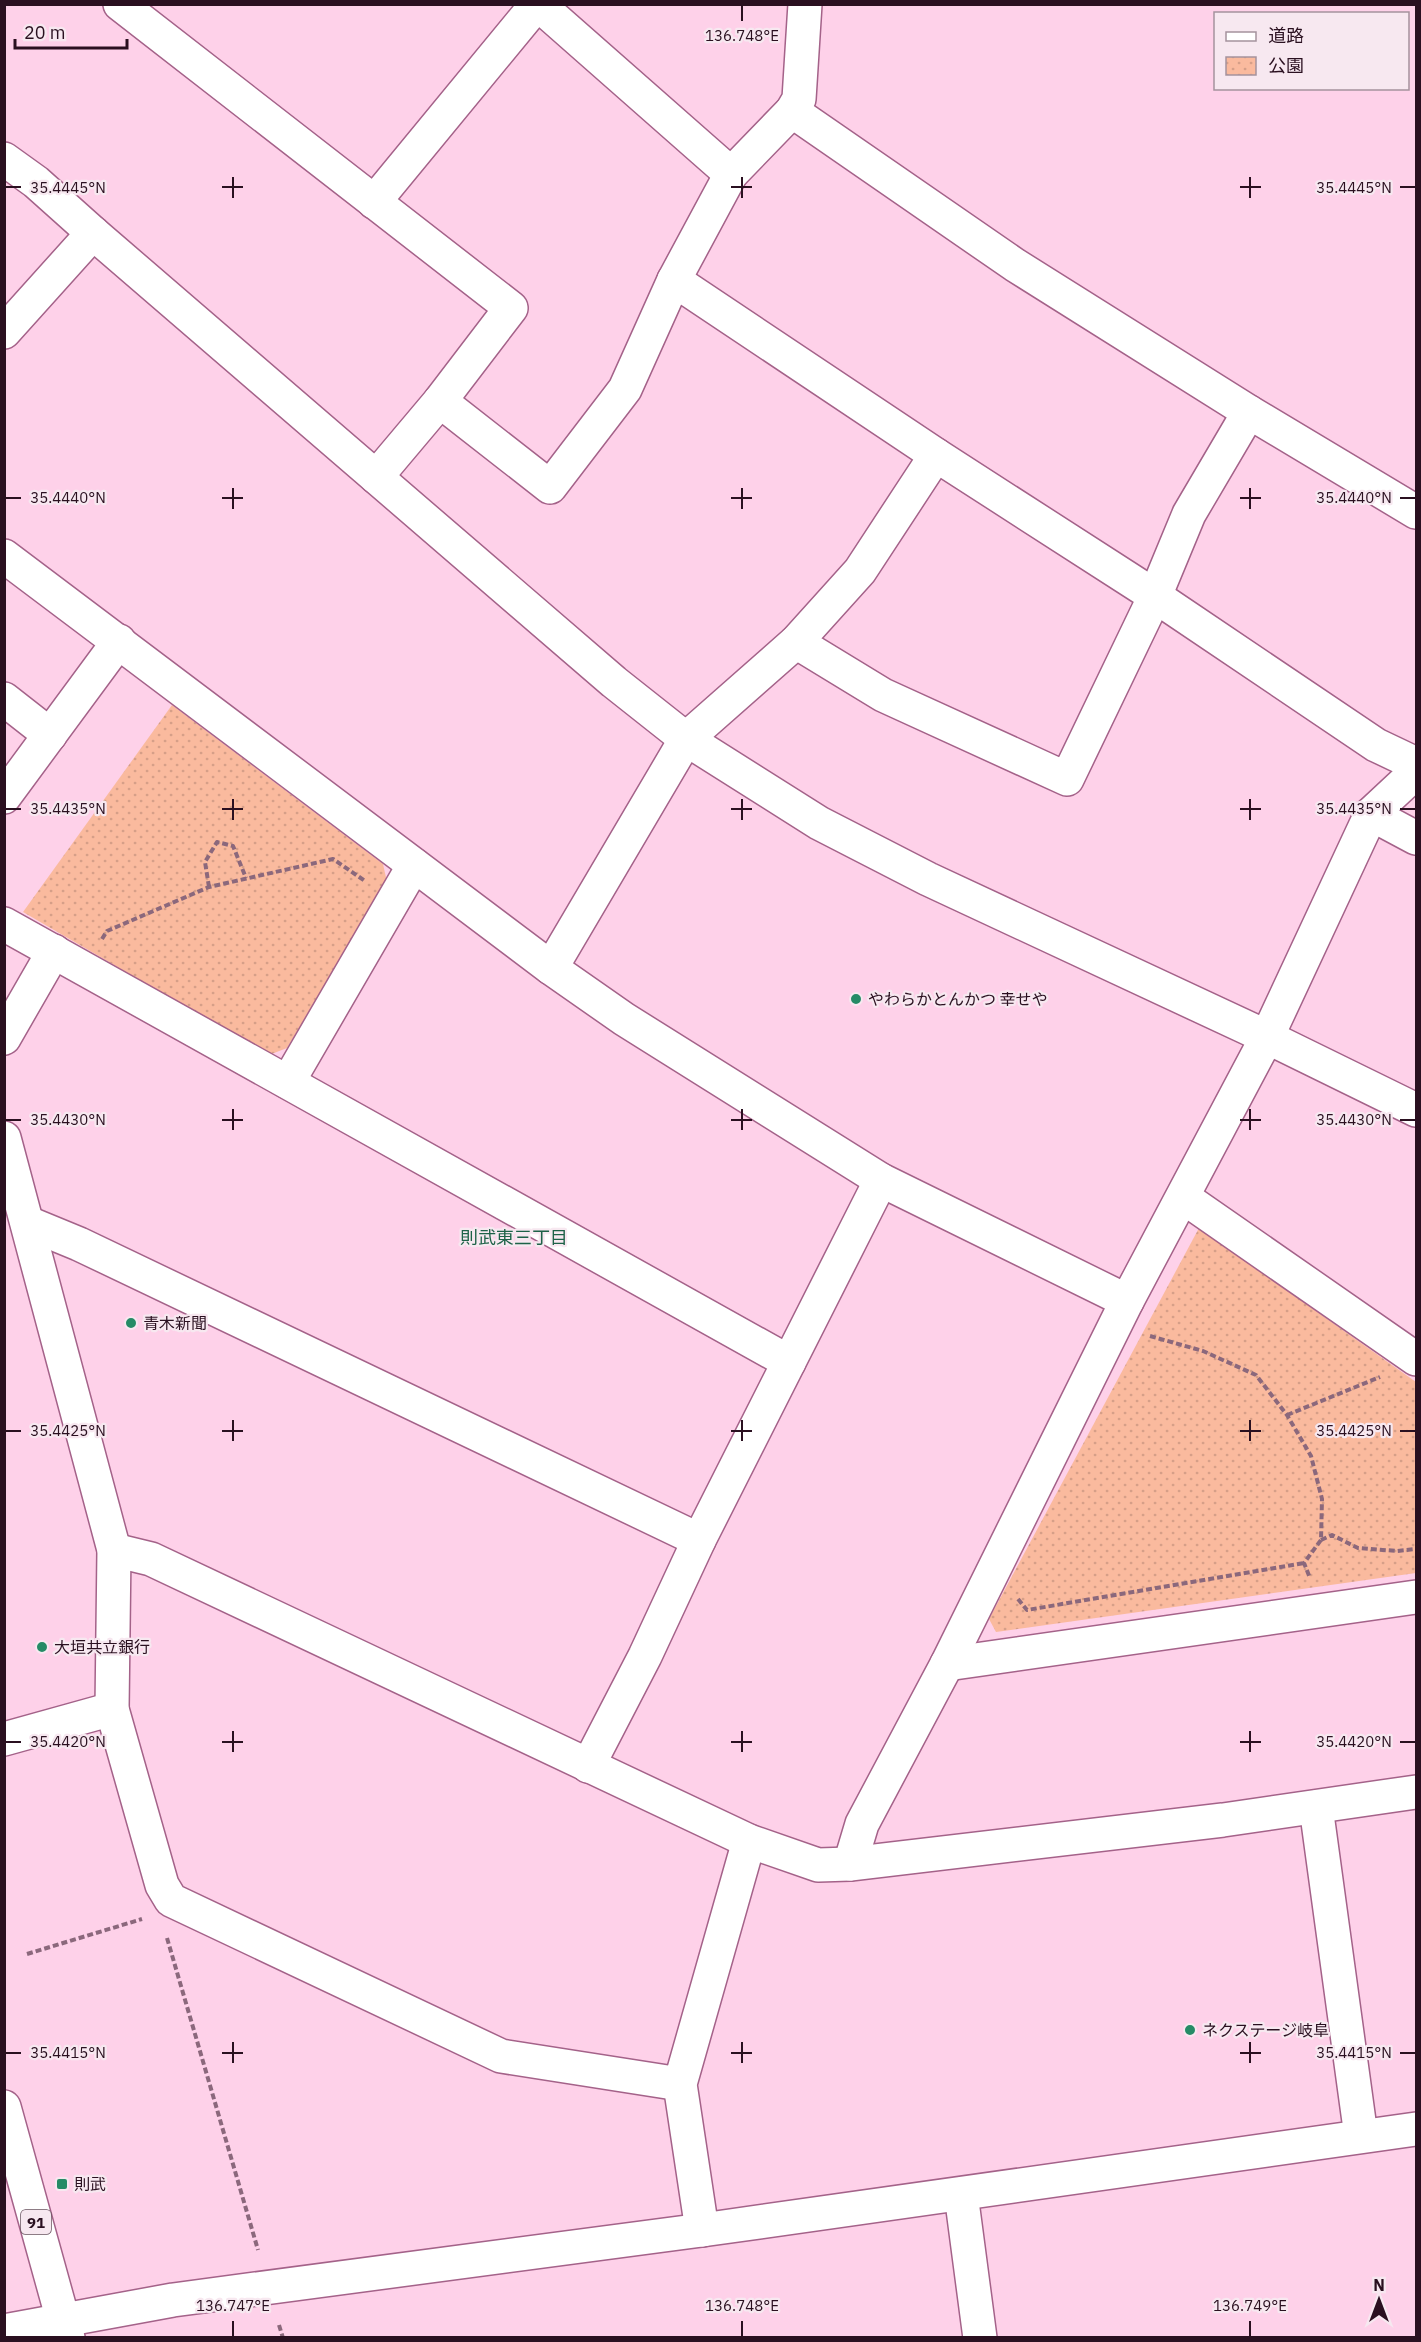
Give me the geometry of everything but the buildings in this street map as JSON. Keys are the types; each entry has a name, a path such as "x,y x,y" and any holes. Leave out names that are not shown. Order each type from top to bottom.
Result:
{"street":[{"path":"120,4 511,308 440,401 376,477"},
{"path":"374,202 538,4 731,174"},
{"path":"440,401 550,487 625,389 674,280 731,174 792,111 799,99 805,4"},
{"path":"792,111 1015,265 1249,412 1416,512"},
{"path":"4,159 36,182 614,682 686,739 819,823 928,879 1267,1037 1416,1110"},
{"path":"4,332 93,233"},
{"path":"674,280 936,455 1155,596 1376,745 1416,764"},
{"path":"796,642 883,695 1067,779 1155,596 1189,514 1249,412"},
{"path":"551,968 686,739 796,642 860,571 936,455"},
{"path":"4,556 551,968 624,1018 881,1180 1121,1313"},
{"path":"4,797 119,641"},
{"path":"4,699 50,735"},
{"path":"850,1864 862,1824 947,1664 1121,1313 1267,1037 1371,814 1416,772"},
{"path":"1371,814 1416,838"},
{"path":"288,1082 414,865"},
{"path":"4,924 789,1362"},
{"path":"4,1038 54,951"},
{"path":"4,1138 114,1550 112,1709 162,1885 165,1907 501,2056 680,2084"},
{"path":"588,1766 881,1180"},
{"path":"1183,1197 1416,1359"},
{"path":"28,1223 89,1249 699,1540"},
{"path":"114,1550 151,1559 749,1841 818,1865 850,1864 1211,1821 1416,1792"},
{"path":"947,1664 1416,1597"},
{"path":"4,1739 112,1709"},
{"path":"1316,1807 1361,2136"},
{"path":"702,2230 680,2084 749,1841"},
{"name":"91","path":"4,2107 65,2329"},
{"path":"4,2331 65,2329 173,2300 702,2230 1416,2129"},
{"path":"961,2194 980,2337"}],"path":[{"path":"209,887 205,862 216,842 233,846 246,878"},
{"path":"85,968 107,931 209,887 246,878 333,859 395,899"},
{"path":"1121,1313 1152,1336 1203,1351 1256,1376 1287,1415 1311,1456 1322,1499 1321,1540"},
{"path":"1146,1346 1157,1327"},
{"path":"1287,1415 1383,1376"},
{"path":"1017,1597 1027,1610 1304,1563 1321,1540 1332,1535 1358,1548 1397,1551 1416,1549"},
{"path":"1304,1563 1322,1611"},
{"path":"27,1954 165,1907 258,2250"},
{"path":"279,2325 283,2337"}],"green space":[{"path":"172,705 383,864 387,882 287,1048 269,1055 23,912"},
{"path":"1199,1228 1416,1382 1416,1573 996,1632 989,1619"}],"place":[{"name":"やわらかとんかつ 幸せや","path":"856,999"},
{"name":"青木新聞","path":"131,1323"},
{"name":"大垣共立銀行","path":"42,1647"},
{"name":"ネクステージ岐阜","path":"1190,2030"},
{"name":"則武","path":"62,2184"}],"district":[{"name":"則武東三丁目","path":"514,1237"}]}
